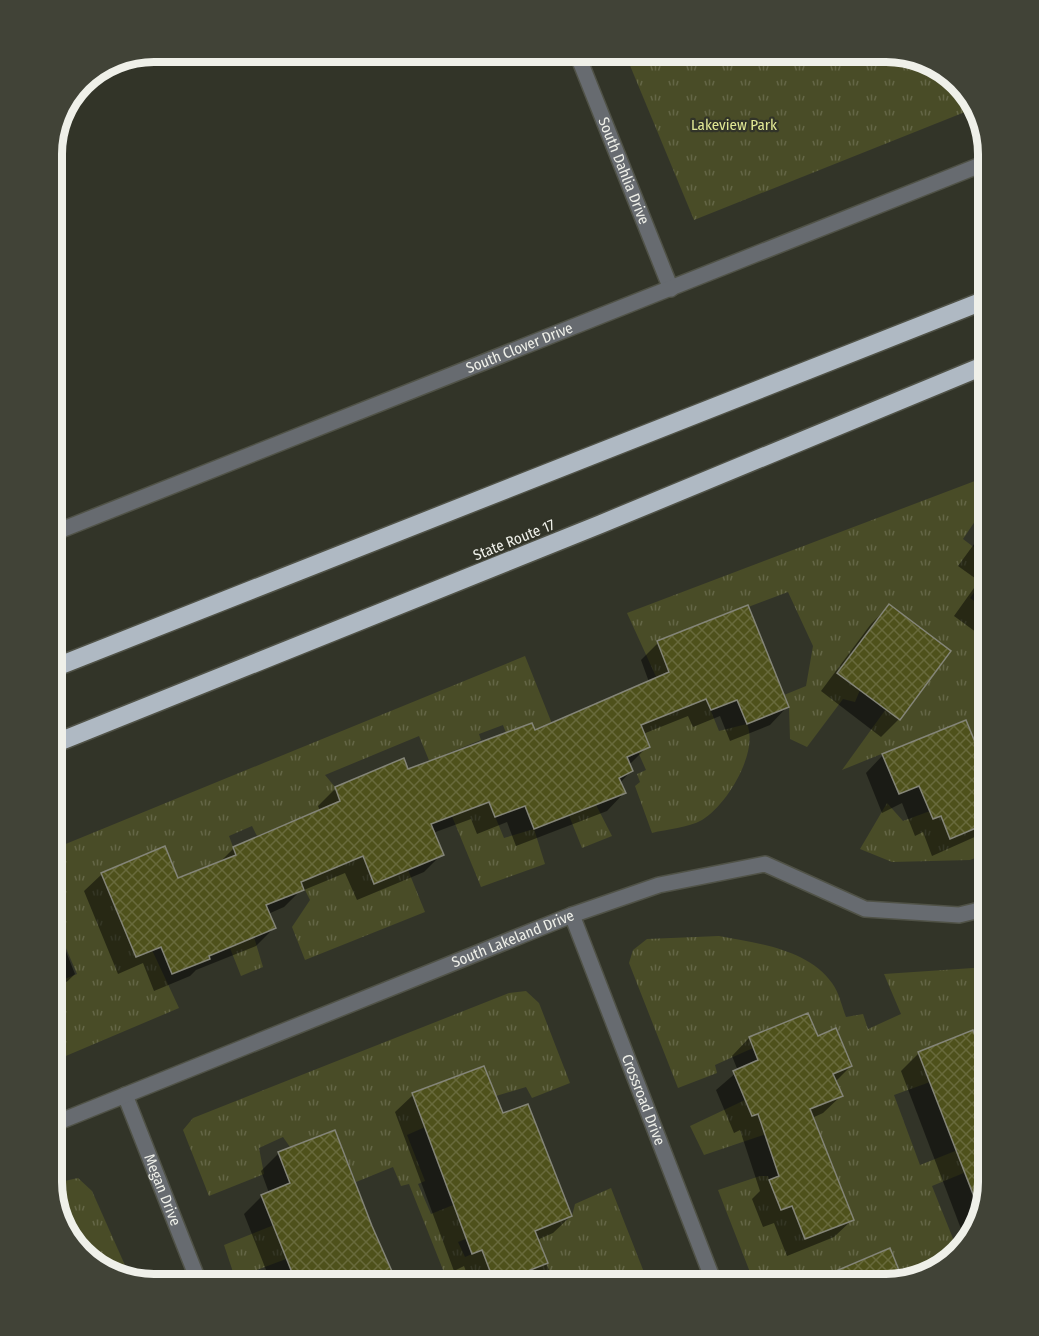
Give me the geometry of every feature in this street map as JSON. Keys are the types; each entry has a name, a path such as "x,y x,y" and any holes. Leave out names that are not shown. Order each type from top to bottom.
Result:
{"highway":[{"path":"62,665 978,303"},
{"name":"State Route 17","path":"61,741 514,560 978,368"}],"street":[{"name":"South Dahlia Drive","path":"580,62 671,289"},
{"name":"South Clover Drive","path":"62,530 978,166"},
{"name":"South Lakeland Drive","path":"61,1121 572,915 659,885 765,864 865,909 958,915 978,910"},
{"name":"Crossroad Drive","path":"572,915 711,1274"},
{"name":"Megan Drive","path":"125,1095 196,1274"}],"green space":[{"name":"Lakeview Park","path":"629,62 892,62 921,68 942,80 951,88 967,111 694,220"},
{"path":"978,480 978,517 963,539 978,550 978,587 970,598 978,604 978,741 975,742 965,720 842,770 886,709 838,673 860,690 855,702 843,699 807,747 790,739 789,707 784,695 806,686 813,646 788,592 658,641 706,699 719,731 747,724 750,736 745,763 730,790 712,813 690,825 652,833 635,786 640,782 637,774 646,770 638,752 650,746 633,709 663,692 627,613"},
{"path":"525,656 582,799 592,797 612,836 582,848 532,723 506,733 503,725 479,734 481,740 446,754 467,810 489,802 504,838 534,829 545,864 481,887 419,736 325,775 335,787 374,883 408,870 425,912 305,960 292,927 310,900 301,882 324,872 301,818 257,836 252,826 229,836 236,855 222,860 254,937 263,967 241,976 206,887 185,894 165,846 101,873 136,956 152,950 179,1008 61,1058 61,980 77,974 61,937 61,846"},
{"path":"887,803 903,821 930,811 933,819 941,816 950,839 978,827 978,857 970,860 892,862 860,849"},
{"path":"719,936 765,945 796,955 810,962 832,983 846,1017 863,1014 868,1029 901,1014 884,974 978,968 978,1044 973,1031 918,1052 930,1082 894,1095 920,1165 978,1142 978,1167 932,1186 955,1244 951,1248 921,1268 900,1273 890,1248 846,1266 849,1274 751,1274 718,1190 760,1176 768,1176 781,1210 792,1206 805,1239 853,1220 814,1118 704,1155 690,1126 745,1100 752,1116 793,1100 799,1114 842,1096 833,1074 852,1066 836,1029 818,1036 808,1013 749,1037 753,1048 715,1065 717,1073 678,1088 629,963 633,950 647,939"},
{"path":"526,991 539,1003 570,1083 532,1098 526,1087 496,1096 483,1066 412,1093 425,1127 407,1135 425,1181 418,1184 431,1214 463,1201 477,1234 458,1242 465,1257 482,1250 492,1274 445,1274 409,1184 401,1186 393,1167 356,1182 335,1130 290,1147 283,1137 259,1148 264,1174 209,1196 183,1130 193,1118 509,993"},
{"path":"78,1178 92,1191 127,1271 97,1256 77,1234 68,1218 61,1182"},
{"path":"611,1188 645,1274 520,1274 548,1262 535,1231 572,1216 575,1204"},
{"path":"284,1221 289,1234 279,1240 286,1259 246,1274 234,1274 224,1245"}],"building":[{"path":"889,604 951,651 900,720 837,673"},
{"path":"748,605 789,707 747,724 737,700 711,710 706,699 641,725 650,747 627,757 633,771 619,778 626,793 534,829 525,806 495,817 489,802 431,824 444,855 374,884 363,856 301,882 304,890 266,905 276,928 209,956 210,959 172,974 161,947 136,957 101,873 165,846 178,878 236,855 233,847 340,801 335,787 404,758 408,769 532,723 535,730 669,672 657,641"},
{"path":"966,720 975,742 978,741 978,827 950,839 941,816 933,819 919,786 899,794 882,754"},
{"path":"808,1013 818,1036 836,1028 852,1066 833,1074 843,1096 810,1109 854,1220 805,1239 792,1206 781,1210 769,1180 779,1176 758,1114 752,1116 733,1071 758,1060 749,1037"},
{"path":"973,1030 978,1043 978,1183 976,1201 918,1052"},
{"path":"484,1066 503,1113 528,1104 572,1216 535,1231 548,1263 520,1274 491,1274 482,1250 472,1254 412,1093"},
{"path":"335,1130 393,1274 293,1274 261,1195 290,1183 278,1152"},
{"path":"890,1248 900,1273 898,1274 829,1274"}]}
